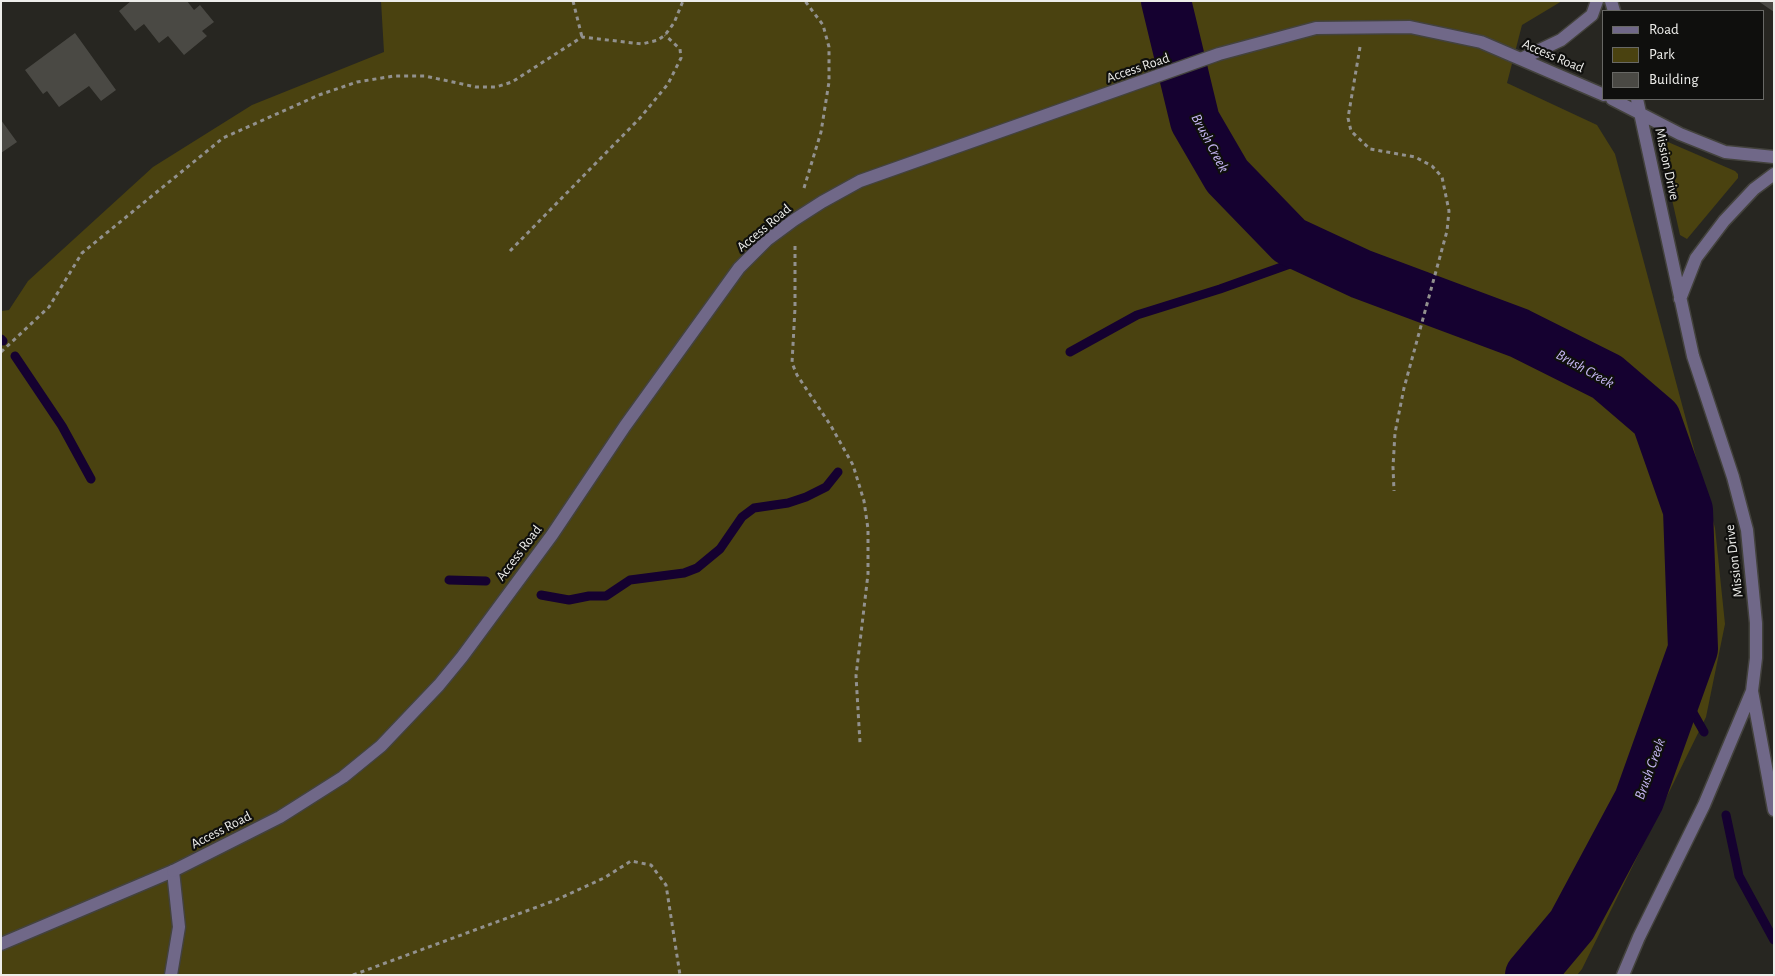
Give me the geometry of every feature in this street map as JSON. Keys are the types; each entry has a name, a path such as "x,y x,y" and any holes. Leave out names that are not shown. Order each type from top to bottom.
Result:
{"street":[{"path":"1521,59 1561,40 1592,15 1597,1"},
{"name":"Access Road","path":"1,944 173,871 280,817 343,777 381,746 439,686 552,535 625,426 728,282 767,240 822,202 860,181 1219,54 1316,28 1410,27 1481,42 1602,94"},
{"path":"1614,100 1680,134 1725,152 1774,157"},
{"name":"Mission Drive","path":"1622,975 1704,805 1752,691 1756,658 1756,624 1747,530 1733,477 1693,356 1637,100"},
{"path":"1680,299 1696,258 1707,243 1724,221 1754,189 1774,174"},
{"path":"1752,691 1774,810"},
{"path":"171,975 179,927 173,871"}],"path":[{"path":"572,1 582,37"},
{"path":"1,352 48,307 82,253 223,138 319,95 356,82 394,76 425,76 476,87 496,87 512,82 582,37 642,44 658,40 665,35 674,23 682,1"},
{"path":"805,1 823,25 829,47 829,82 821,132 794,220 795,308 792,362 797,375 853,465 864,501 868,529 867,583 856,676 860,742"},
{"path":"1363,28 1348,118 1351,131 1370,149 1415,157 1432,166 1442,177 1449,211 1447,230 1404,388 1395,433 1392,468 1394,491"},
{"path":"510,251 640,118 668,84 681,58 680,48 665,35"},
{"path":"353,975 556,900 604,878 631,861 651,865 666,885 680,975"}],"green space":[{"path":"381,1 1562,1 1522,25 1507,83 1597,125 1615,154 1715,528 1725,624 1706,717 1582,969 1577,975 1,975 1,311 9,310 28,281 153,167 252,105 384,52"},
{"path":"1668,142 1738,174 1738,178 1687,239 1680,235 1661,151 1661,146"}],"building":[{"path":"131,1 187,1 194,10 200,5 214,22 202,31 207,36 184,55 168,36 159,43 144,24 135,31 119,11"},
{"path":"1758,1 1774,1 1774,12"},
{"path":"75,33 116,90 101,101 89,86 59,107 47,91 43,94 25,70"},
{"path":"1,120 17,142 1,153"}],"waterway":[{"name":"Brush Creek","path":"1166,1 1195,121 1227,176 1290,241 1361,274 1519,333 1607,377 1656,419 1688,510 1693,649 1639,800 1572,925 1530,975"},
{"path":"1070,352 1137,315 1220,289 1318,254"},
{"path":"15,356 62,426 91,479"},
{"path":"541,595 569,600 589,596 606,596 630,580 684,573 697,568 720,549 742,517 754,508 788,503 806,497 826,487 838,472"},
{"path":"449,580 486,581"},
{"path":"1679,688 1704,732"},
{"path":"1726,815 1739,876 1774,940"}]}
